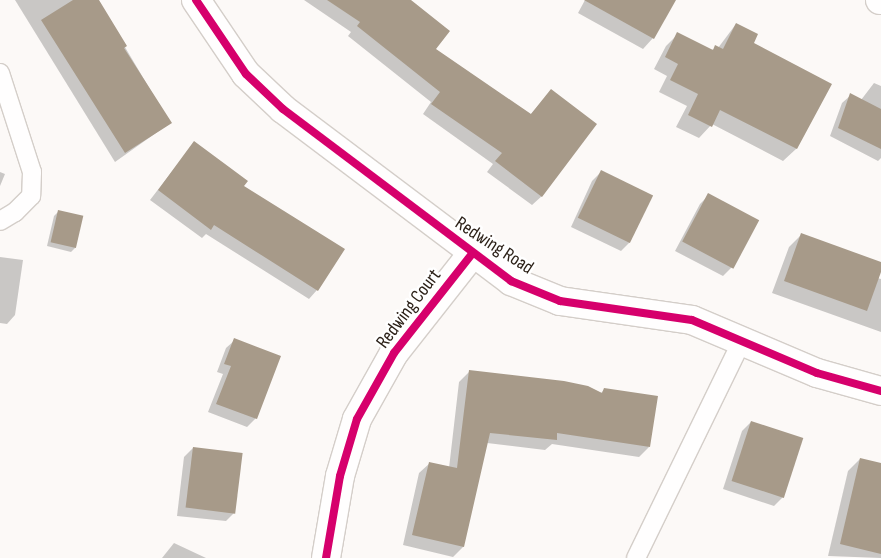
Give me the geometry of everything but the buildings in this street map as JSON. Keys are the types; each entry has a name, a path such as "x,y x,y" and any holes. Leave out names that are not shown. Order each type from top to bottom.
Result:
{"street":[{"name":"Redwing Road","path":"196,0 246,74 283,110 472,254 511,281 560,301 692,320 817,373 881,391"},
{"name":"Redwing Court","path":"326,558 340,476 357,418 394,353 472,254"}],"lane":[{"path":"0,73 32,172 31,196 15,212 0,221"},
{"path":"636,558 742,341"}],"cycle path":[{"path":"196,0 246,74 283,109 511,281 560,301 692,320 817,373 881,391"},
{"path":"326,558 340,476 357,419 394,353 472,254"}]}
